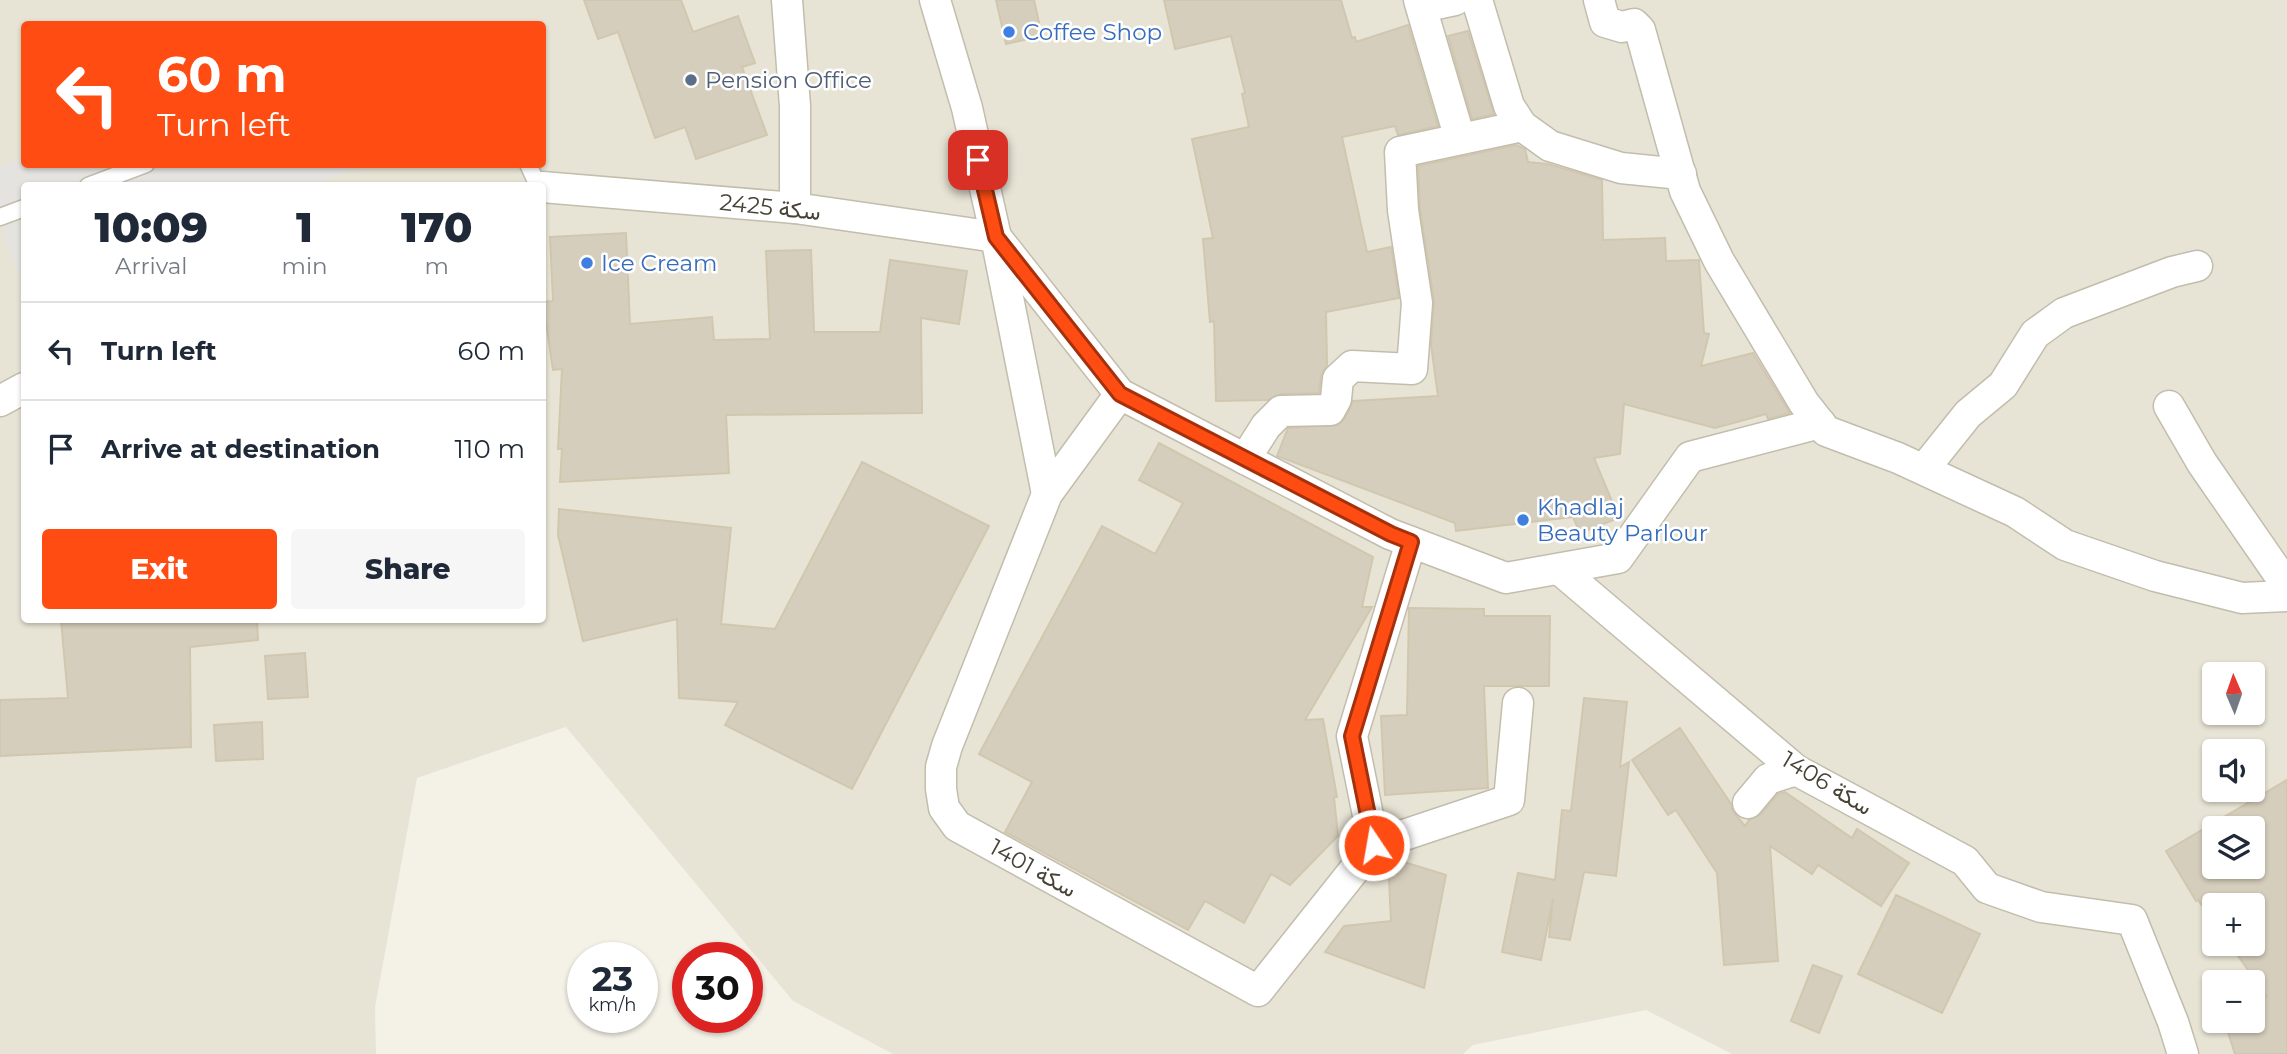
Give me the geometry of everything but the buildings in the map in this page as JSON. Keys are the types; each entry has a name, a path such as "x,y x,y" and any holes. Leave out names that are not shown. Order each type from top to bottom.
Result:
{"street":[{"path":"786,0 795,106 795,208"},
{"path":"935,0 967,108 996,237 1047,494"},
{"path":"1421,0 1436,4 1455,0"},
{"path":"1421,0 1460,139"},
{"path":"1477,0 1509,106 1522,126 1550,146 1621,168 1681,174"},
{"path":"1599,0 1605,22 1622,27 1634,24 1640,30 1685,191 1719,261 1804,403 1826,431 1924,469 2015,512 2065,545 2155,576 2242,598 2287,596"},
{"path":"1245,459 1266,426 1280,411 1330,410 1336,399 1338,379 1352,366 1412,369 1417,303 1403,210 1400,152 1522,126"},
{"name":"سكة 2425","path":"546,187 795,208 996,237"},
{"path":"996,237 1120,394 1391,534 1506,578 1618,558 1690,457 1820,423"},
{"path":"1924,469 1968,414 2003,385 2035,334 2064,313 2172,272 2197,266"},
{"path":"0,401 21,390"},
{"name":"1401 سكة","path":"1120,394 1047,494 947,746 941,767 944,808 957,826 1258,991 1374,845"},
{"path":"2169,406 2202,463 2287,586"},
{"path":"1411,542 1352,736 1374,845 1509,800 1518,703"},
{"name":"1406 سكة","path":"1559,569 1796,769 1965,861 1987,888 2041,907 2132,919 2183,1054"},
{"path":"1748,803 1768,779 1796,769"}],"lane":[{"path":"99,182 135,168"},
{"path":"0,217 21,209"}],"shaded area":[{"path":"0,0 2287,0 2287,1054 1732,1054 1646,1010 1473,1045 1463,1054 893,1054 793,1001 763,965 763,942 744,942 566,727 417,778 375,1007 376,1054 0,1054"},
{"path":"21,158 21,168 359,168 318,182 21,182 21,281 0,222 0,166"}],"place":[{"name":"Coffee Shop","path":"1009,32"},
{"name":"Pension Office","path":"691,80"},
{"name":"Ice Cream","path":"587,263"},
{"name":"Khadlaj Beauty Parlour","path":"1523,520"}],"route":[{"path":"978,160 996,237 1120,394 1411,542 1352,736 1374,845"}]}
